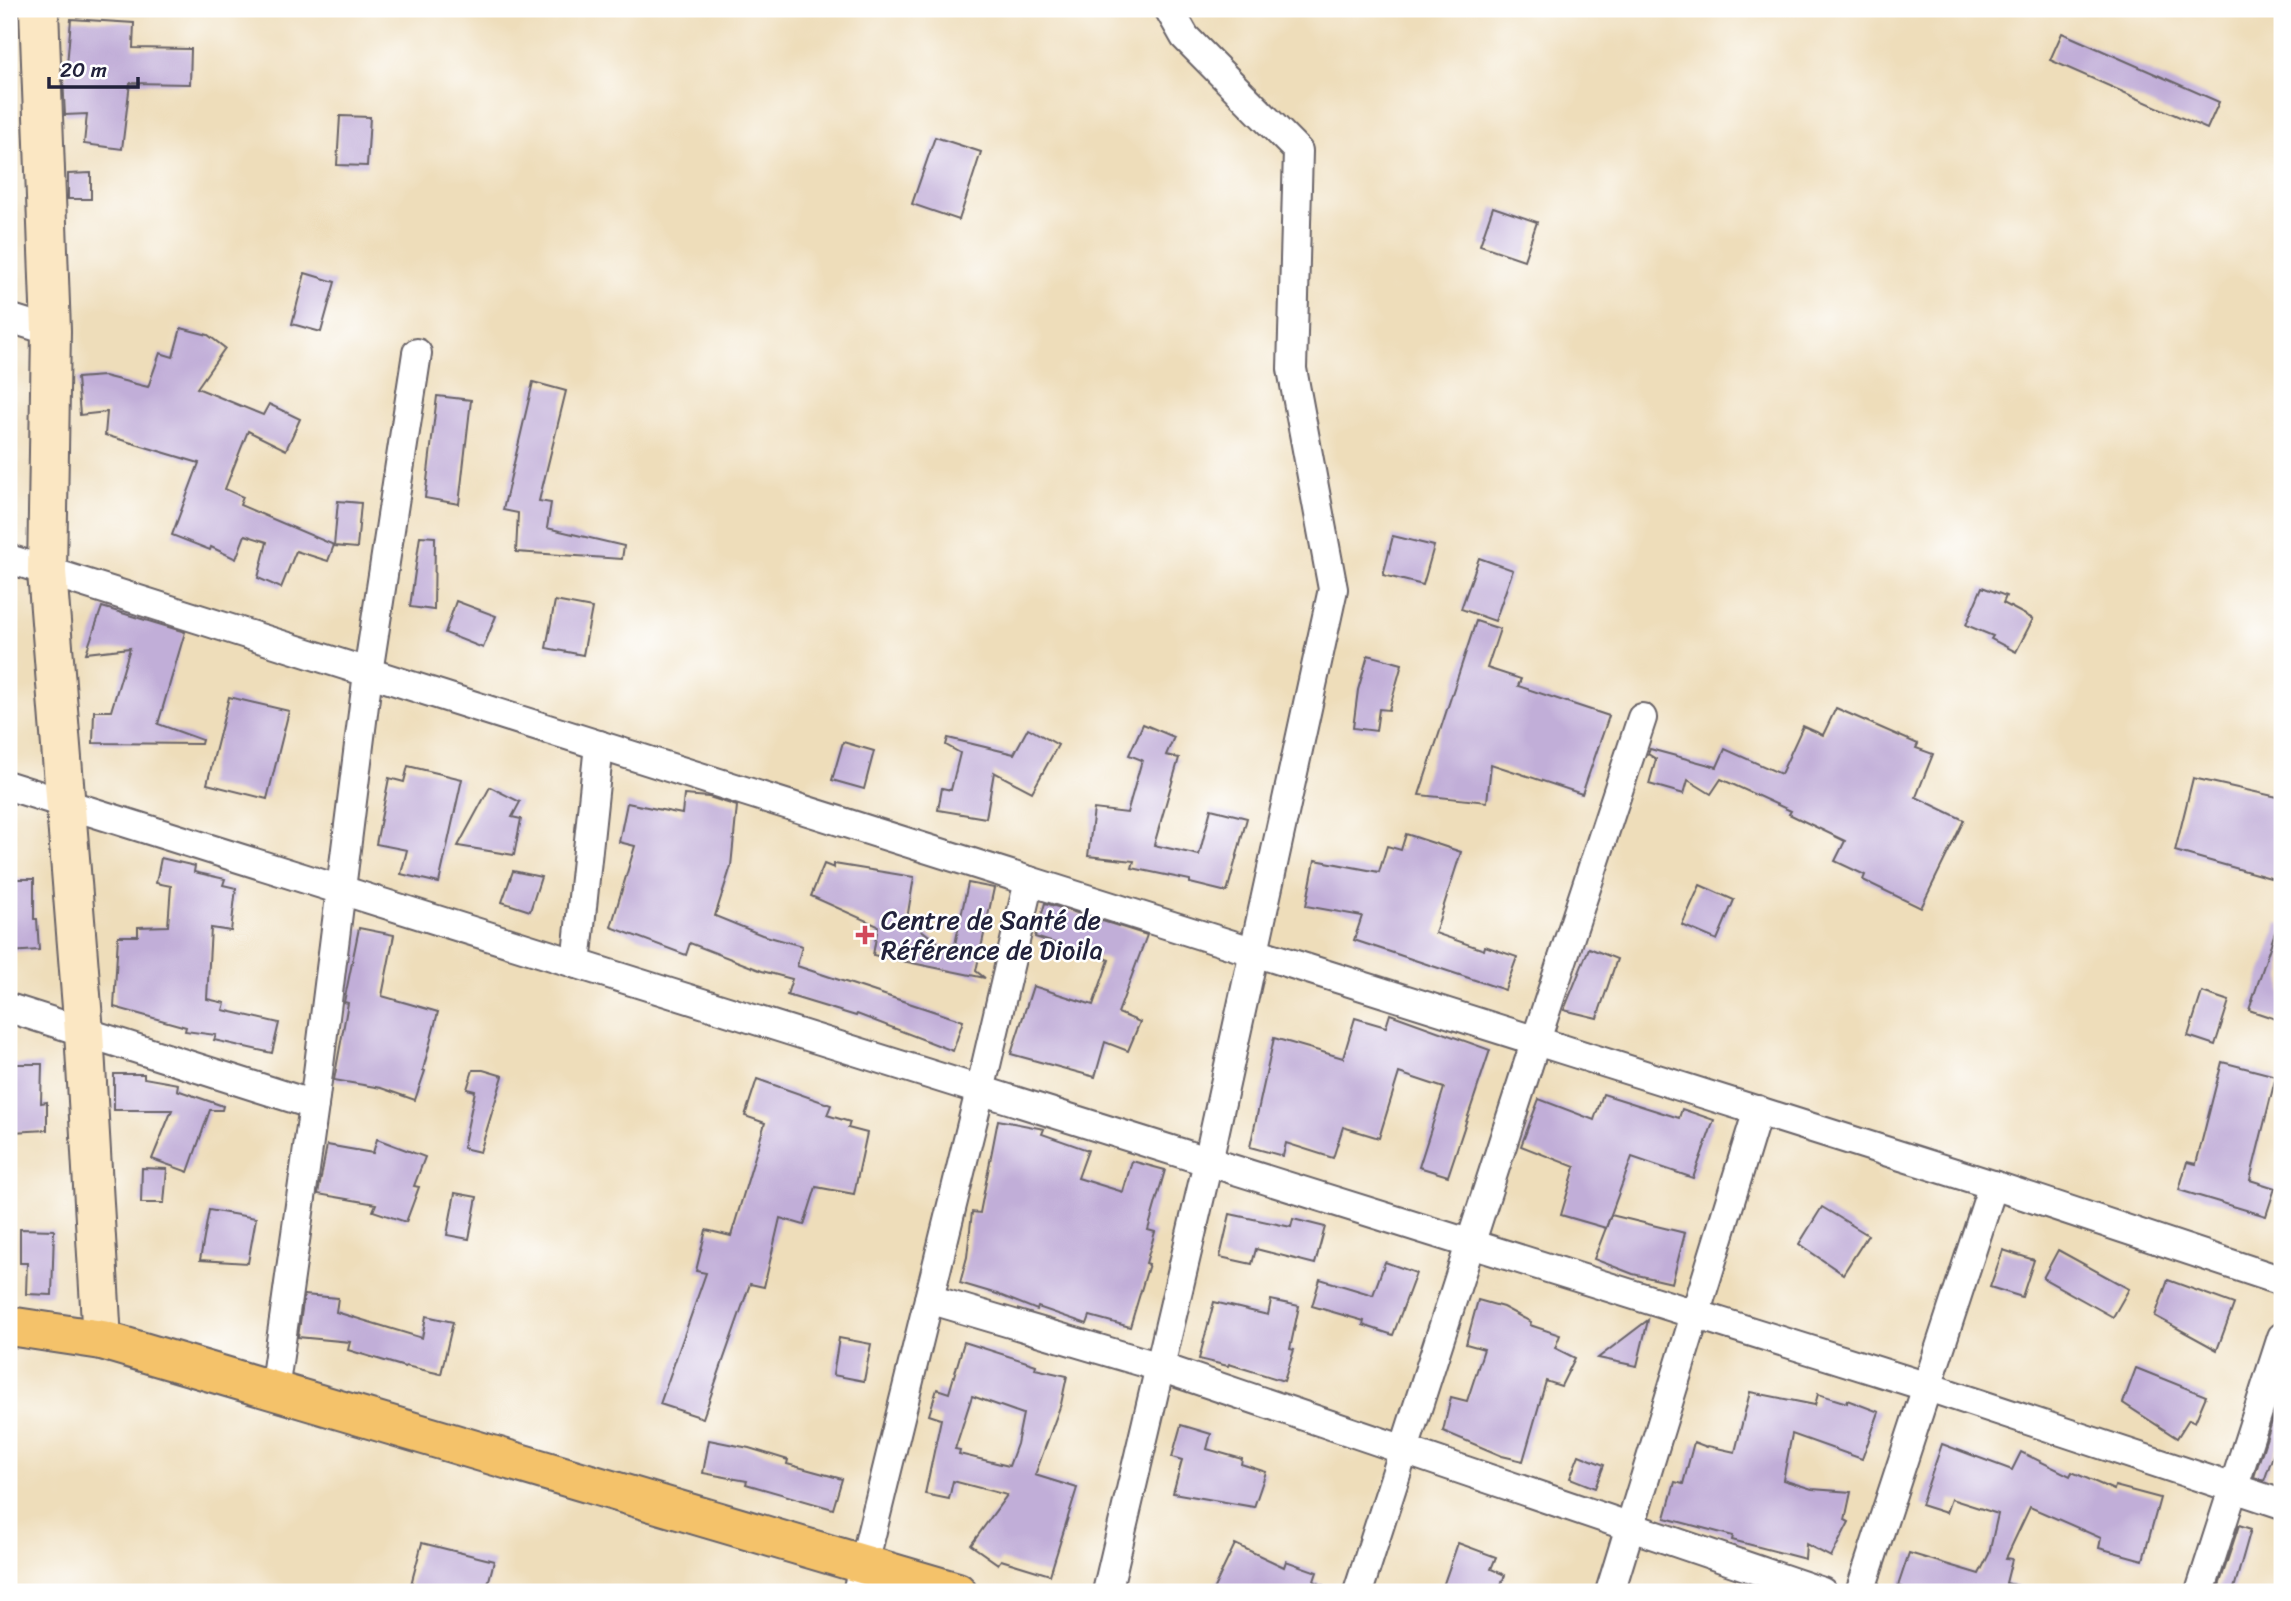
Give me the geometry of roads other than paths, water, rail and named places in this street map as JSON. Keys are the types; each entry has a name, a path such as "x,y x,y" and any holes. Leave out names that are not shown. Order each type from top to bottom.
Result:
{"main road":[{"path":"9,1326 103,1340 274,1391 860,1578 957,1592"}],"street":[{"path":"39,9 51,331 47,572 84,1032 103,1340"},
{"path":"1107,1592 1208,1162 1334,589 1292,369 1298,151 1185,37 1169,9"},
{"path":"9,318 51,331"},
{"path":"274,1391 314,1105 368,673 417,353"},
{"path":"9,559 1758,1110 2282,1281"},
{"path":"1358,1592 1642,718"},
{"path":"576,964 599,745"},
{"path":"9,786 1928,1387 2282,1504"},
{"path":"860,1578 980,1091 1028,881"},
{"path":"9,1008 314,1105"},
{"path":"1610,1592 1758,1110"},
{"path":"1860,1592 1993,1185"},
{"path":"929,1299 1160,1367 1822,1592"},
{"path":"2200,1592 2282,1337"}],"place":[{"name":"Centre de Santé de Référence de Dioila","path":"865,935"}]}
